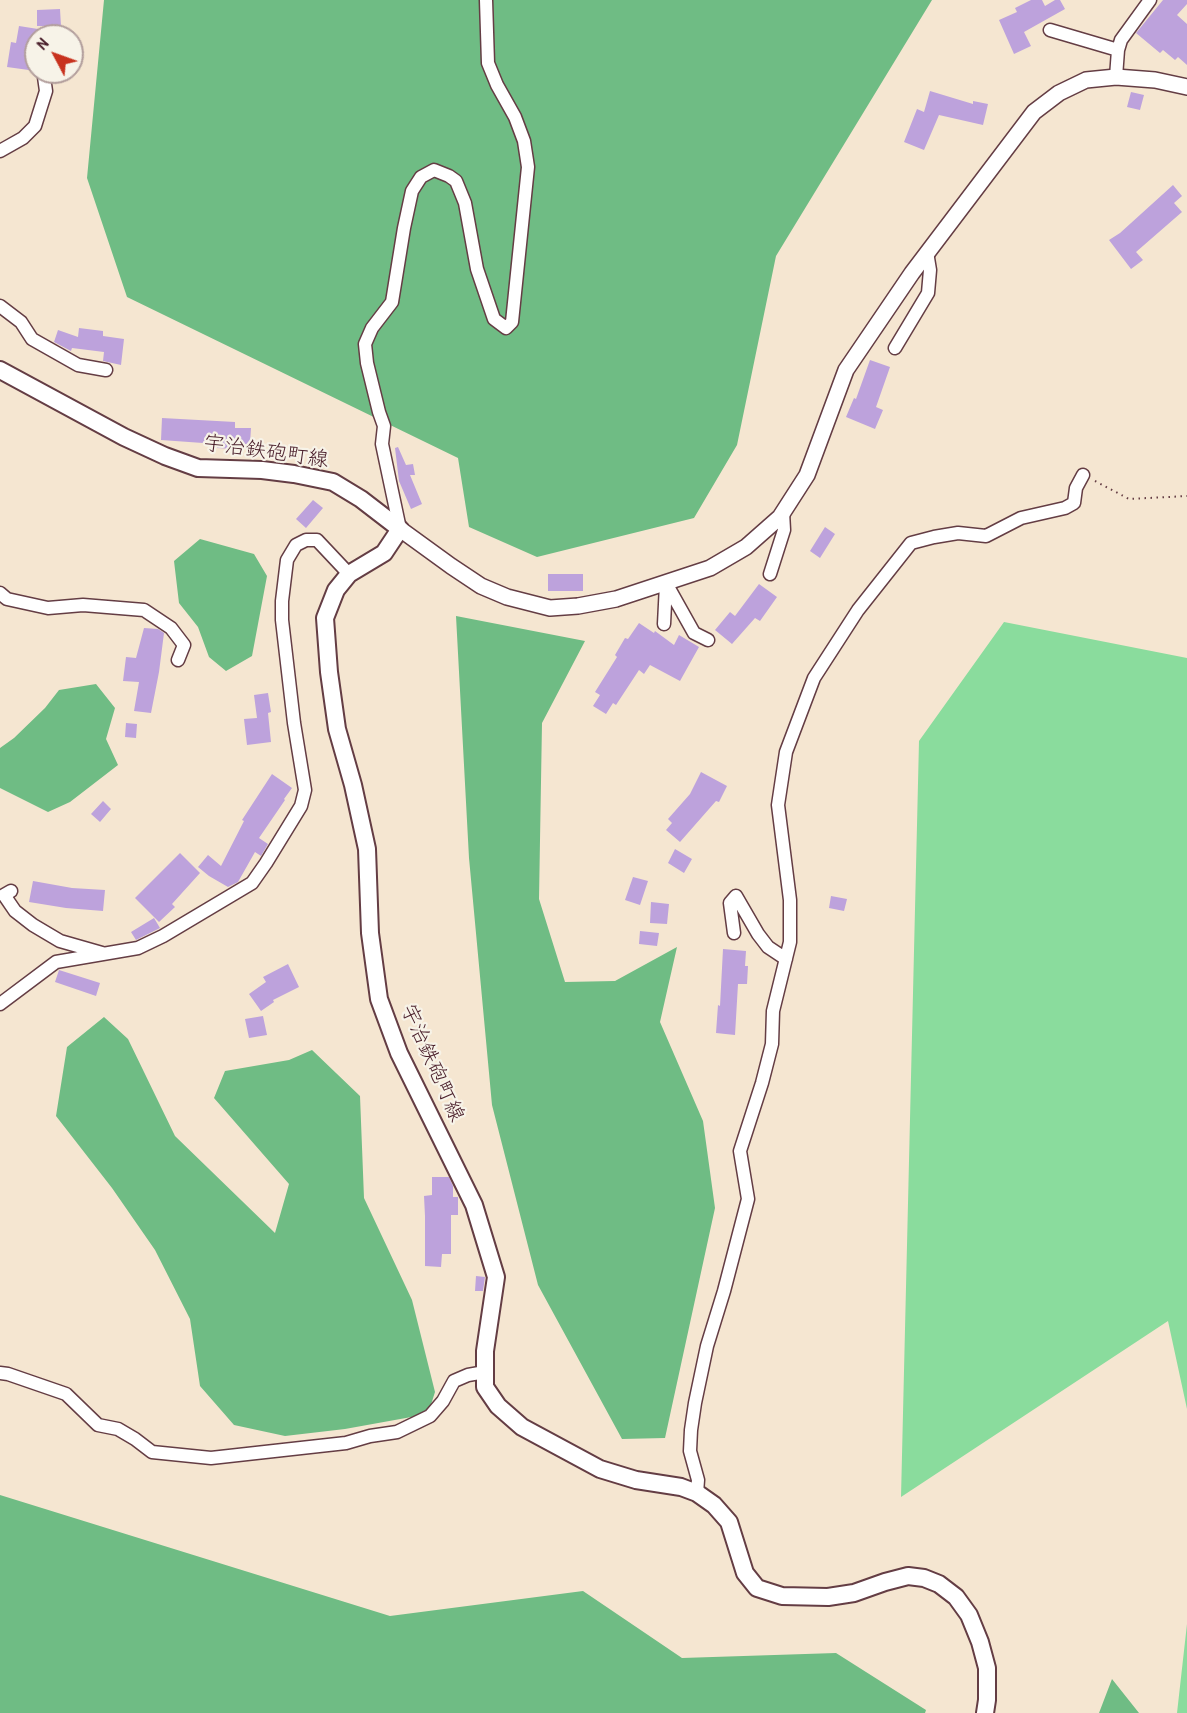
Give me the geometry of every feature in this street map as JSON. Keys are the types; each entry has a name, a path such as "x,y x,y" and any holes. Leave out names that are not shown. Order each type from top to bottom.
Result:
{"main road":[{"name":"宇治鉄砲町線","path":"0,370 124,437 165,456 198,468 262,470 333,482 400,529 384,553 349,574 336,590 325,618 329,672 337,729 353,785 367,849 370,933 379,999 399,1053 474,1205 496,1277 485,1351 485,1387 498,1406 522,1427 600,1469 636,1480 681,1487 697,1493 714,1505 729,1522 745,1573 757,1588 782,1596 828,1597 854,1593 908,1576 924,1578 939,1584 956,1597 969,1615 980,1642 987,1668 985,1713"}],"street":[{"path":"486,0 488,63 496,85 518,125 524,141 528,167 512,322 506,327 494,319 477,269 465,203 456,181 434,170 421,177 412,191 392,303 372,328 365,344 367,363 384,426 382,444 400,529 481,586 528,604 550,608 578,606 616,599 710,568 746,547 780,517 807,475 846,370 927,252 1034,112 1059,93 1086,80 1116,76 1155,80 1187,87"},
{"path":"1116,76 1121,40 1150,0"},
{"path":"1050,30 1118,50"},
{"path":"0,151 23,138 35,126 46,91 45,84"},
{"path":"895,348 928,293 930,270 927,252"},
{"path":"0,306 21,322 32,339 78,365 106,370"},
{"path":"697,1493 698,1480 690,1451 694,1412 706,1346 724,1291 748,1199 740,1151 772,1044 773,1011 790,942 790,900 778,805 786,752 814,678 858,610 911,543 958,533 986,536 1022,518 1065,508 1074,503 1076,488 1083,475"},
{"path":"770,574 784,530 783,512"},
{"path":"0,1004 56,962 138,948 163,936 252,883 301,806 305,790 292,713 282,620 286,560 296,545 306,540 317,540 349,574"},
{"path":"664,624 666,583"},
{"path":"666,583 694,633 708,640"},
{"path":"0,593 8,599 48,608 83,605 144,610 171,628 184,645 178,660"},
{"path":"11,891 4,895 15,911 33,925 60,941 106,954"},
{"path":"734,933 730,903 736,896 768,947 786,959"},
{"path":"0,1373 66,1394 98,1425 118,1429 152,1452 211,1458 346,1443 397,1432 430,1416 443,1401 454,1381 468,1375 485,1372"}],"path":[{"path":"1083,475 1129,498 1187,496"}],"green space":[{"path":"104,0 932,0 776,256 737,445 694,518 537,557 469,527 458,458 127,297 87,178"},
{"path":"200,539 254,554 267,576 252,656 226,671 209,657 198,627 179,603 174,561"},
{"path":"456,616 585,641 542,723 539,899 565,982 615,981 677,947 660,1022 703,1121 715,1208 665,1438 622,1439 538,1285 492,1105 469,858"},
{"path":"1004,622 1187,658 1187,1409 1168,1321 901,1497 919,741"},
{"path":"96,684 115,708 106,739 118,765 70,802 48,812 0,788 0,748 14,738 45,708 59,690"},
{"path":"104,1017 128,1039 175,1136 275,1233 289,1184 214,1098 225,1071 289,1060 312,1050 360,1096 364,1198 412,1300 435,1392 428,1414 345,1429 285,1436 234,1425 200,1386 190,1319 155,1250 112,1188 56,1116 67,1047"},
{"path":"0,1495 390,1616 583,1591 682,1658 836,1653 926,1710 925,1713 0,1713"},
{"path":"1187,1624 1187,1713 1177,1713"},
{"path":"1112,1679 1139,1713 1099,1713"}],"building":[{"path":"1031,0 1042,0 1045,6 1055,0 1060,0 1065,9 1024,32 1031,46 1014,54 999,20 1017,12 1015,8"},
{"path":"1163,0 1187,0 1187,4 1177,15 1187,24 1187,65 1178,57 1175,60 1163,50 1160,53 1136,33"},
{"path":"60,9 61,24 37,24 37,10"},
{"path":"19,26 24,27 24,69 7,67 11,42 16,43"},
{"path":"930,91 973,104 973,101 988,104 983,125 939,115 924,150 904,142 917,109 924,112"},
{"path":"1131,92 1144,95 1140,110 1127,107"},
{"path":"1173,185 1182,196 1174,203 1182,212 1136,252 1143,260 1131,269 1109,240 1120,233"},
{"path":"79,328 103,331 103,336 124,339 121,365 103,361 104,352 72,348 71,351 54,342 58,330 78,337"},
{"path":"870,360 890,367 876,407 883,410 875,429 846,417 854,398 856,399"},
{"path":"162,418 235,422 235,428 251,428 250,444 234,444 233,449 217,448 217,444 161,440"},
{"path":"398,447 406,465 413,464 415,475 410,475 422,504 411,509 399,481 395,448"},
{"path":"313,500 323,508 306,528 296,519"},
{"path":"825,527 835,534 820,558 810,551"},
{"path":"548,574 583,574 583,591 548,591"},
{"path":"759,584 777,597 760,621 755,618 732,644 715,630 730,612 735,616"},
{"path":"639,623 674,645 679,635 699,647 680,681 650,665 644,674 639,670 616,705 613,703 606,714 593,706 600,695 595,692 617,657 615,655 625,638 628,639"},
{"path":"144,628 158,629 164,633 151,713 134,711 139,682 123,681 126,657 136,658"},
{"path":"268,693 271,712 268,713 271,742 247,745 244,719 257,718 254,695"},
{"path":"126,723 137,724 136,738 125,737"},
{"path":"701,772 727,786 719,802 716,801 680,842 666,830 672,823 668,819 690,794"},
{"path":"272,774 292,788 259,838 268,844 261,856 255,852 238,882 228,887 198,867 208,855 221,866 244,821 242,820"},
{"path":"103,801 111,809 100,822 91,814"},
{"path":"675,849 692,859 684,873 668,863"},
{"path":"180,853 200,873 172,904 175,907 159,922 135,898"},
{"path":"633,877 648,881 640,905 625,900"},
{"path":"33,881 72,888 105,890 103,911 29,902"},
{"path":"831,896 847,899 844,911 829,908"},
{"path":"651,902 669,904 667,924 650,923"},
{"path":"154,918 160,928 136,940 131,932"},
{"path":"640,931 659,933 657,946 639,944"},
{"path":"723,949 746,951 747,984 738,984 735,1035 716,1033"},
{"path":"288,964 299,987 273,1000 274,1002 261,1011 249,994 266,982 263,977"},
{"path":"59,970 100,983 96,996 55,982"},
{"path":"263,1016 267,1035 249,1038 245,1019"},
{"path":"432,1177 449,1177 453,1186 453,1197 458,1197 458,1215 451,1215 451,1254 442,1254 441,1267 425,1266 424,1196 432,1195"},
{"path":"476,1276 485,1277 483,1291 475,1291"}]}
